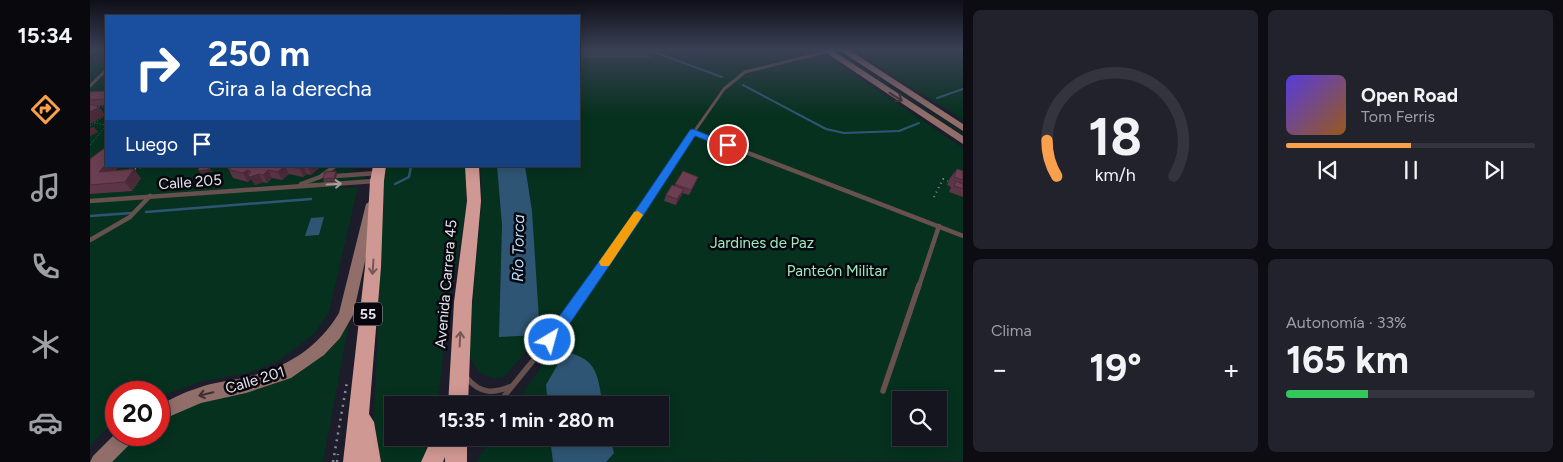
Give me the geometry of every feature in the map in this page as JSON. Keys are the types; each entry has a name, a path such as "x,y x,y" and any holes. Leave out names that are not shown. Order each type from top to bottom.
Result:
{"highway":[{"name":"Avenida Carrera 45","path":"458,396 463,302 474,201 472,167"},
{"name":"55","path":"354,462 373,267 379,174"},
{"path":"453,396 459,367"},
{"path":"360,399 370,462"},
{"path":"432,462 439,446"}],"main road":[{"path":"859,72 963,141"},
{"path":"876,72 963,128"},
{"name":"Calle 201","path":"170,408 200,395 246,385 285,373 303,363 328,341 346,315 379,174"},
{"path":"99,462 116,446"}],"lane":[{"path":"90,86 104,72"},
{"path":"505,396 562,325 724,89 747,72"},
{"path":"693,132 963,236"},
{"path":"320,177 334,167"},
{"path":"292,186 379,174"},
{"path":"336,176 379,174"},
{"path":"292,186 326,176"},
{"name":"Calle 205","path":"90,201 292,186"},
{"path":"90,240 140,210 150,196"},
{"path":"883,391 939,226"},
{"path":"459,367 477,389 489,393 498,393 513,386"}],"path":[{"path":"90,107 105,106"},
{"path":"90,126 105,115"},
{"path":"94,123 105,125"},
{"path":"90,145 105,126"},
{"path":"130,167 136,168"},
{"path":"128,170 140,167"},
{"path":"211,167 212,171"},
{"path":"934,197 943,179 948,181"},
{"path":"333,462 347,379"}],"green space":[{"path":"90,72 105,72 105,167 357,167 356,171 346,172 344,177 366,176 365,180 343,181 341,188 358,187 329,312 314,334 277,362 251,372 199,382 170,393 170,381 105,381 105,430 90,446"},
{"name":"Jardines de Paz","path":"580,72 850,72 963,148 963,461 476,462 487,446 669,446 669,396 520,396 542,366 538,356 540,336 503,378 485,375 474,365 468,353 482,197 480,167 497,167 502,225 499,337 532,211 525,167 580,167"},
{"path":"867,72 963,133 963,135"},
{"path":"888,72 963,72 963,120"},
{"path":"387,167 466,167 466,208 446,326 439,396 384,396 384,446 433,446 429,455 421,462 380,462 373,437 382,189"},
{"path":"349,322 323,462 108,462 126,446 170,446 170,415 196,402 272,382"}],"water":[{"name":"Río Torca","path":"497,167 525,167 532,211 540,335 499,337 502,225"},
{"path":"324,217 319,235 305,236 311,218"},
{"path":"566,350 585,359 591,365 598,381 601,396 547,396 546,385"},
{"path":"551,446 612,446 614,453 606,462 553,462"}],"building":[{"path":"105,91 105,99 90,100 90,92"},
{"path":"90,104 99,107 90,112"},
{"path":"105,148 105,165 99,172 134,169 125,182 90,185 90,159"},
{"path":"198,167 209,167 209,169 199,171"},
{"path":"232,167 283,167 278,172 268,170 263,175 259,174 250,177 248,175 251,172 247,170 243,173 229,170"},
{"path":"957,169 963,171 963,180 954,177"},
{"path":"336,171 334,178 323,179 325,172"},
{"path":"683,171 698,177 691,190 675,184"},
{"path":"956,181 963,184 963,189 954,186"},
{"path":"672,185 684,189 677,199 666,195"}],"waterway":[{"path":"707,72 722,77"},
{"path":"743,85 826,129 844,133 899,131 919,123"},
{"path":"937,98 963,89"},
{"path":"395,184 409,177 411,167"},
{"path":"146,212 311,199"},
{"path":"90,216 132,213"}],"slow traffic":[{"path":"605,262 638,215"}],"route":[{"path":"550,340 633,222 693,132 728,145"}],"park label":[{"name":"Panteón Militar","path":"837,271"}]}
